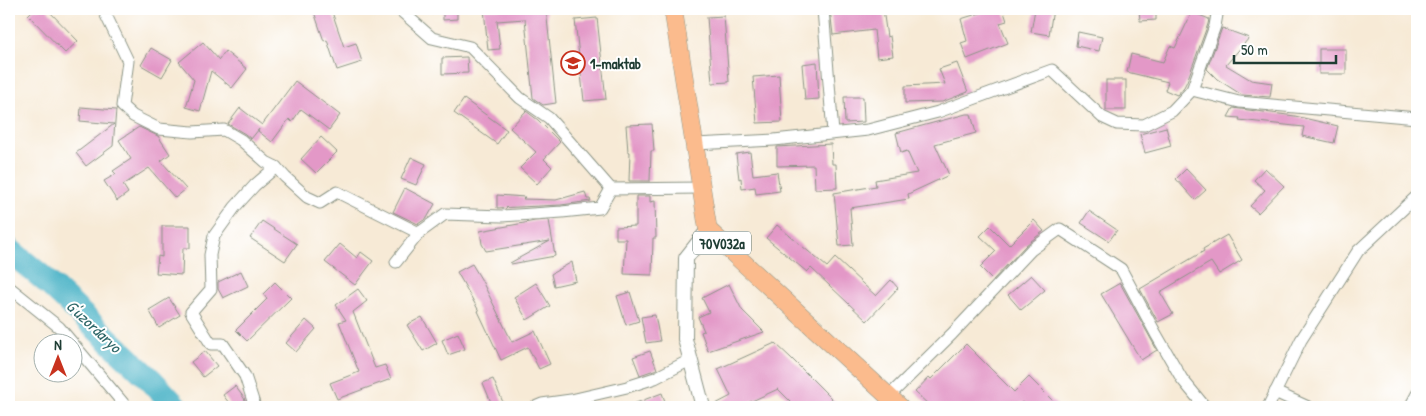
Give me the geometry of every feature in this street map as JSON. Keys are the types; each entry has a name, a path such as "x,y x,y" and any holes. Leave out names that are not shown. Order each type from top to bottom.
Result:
{"main road":[{"name":"70V032a","path":"673,9 708,230 894,402"}],"street":[{"path":"103,9 128,61 122,106 133,116 159,129 192,132 224,130 241,140 266,162 276,167 308,197 320,203 337,192 420,233"},
{"path":"398,9 432,38 470,47 520,98 549,118 611,189 702,188"},
{"path":"823,9 833,133"},
{"path":"695,144 774,140 868,130 938,112 1052,70 1102,117 1117,124 1144,124 1172,112 1192,90 1215,26 1218,9"},
{"path":"1192,90 1239,102 1417,118"},
{"path":"255,407 245,376 229,352 223,344 212,344 191,312 211,289 210,255 214,236 235,207 255,185 276,167"},
{"path":"396,262 420,233 446,214 502,216 600,208 611,189"},
{"path":"1268,407 1301,340 1358,251 1417,196"},
{"path":"894,402 952,334 1031,250 1060,229 1121,269 1182,379 1205,407"},
{"path":"703,407 685,339 686,258 708,230"},
{"path":"9,287 59,327 124,403"},
{"path":"535,407 542,404 563,404 627,387 655,378 690,360"},
{"path":"1275,392 1308,407"},
{"path":"1410,407 1417,394"}],"building":[{"path":"34,9 47,9 78,41 65,53 28,15"},
{"path":"313,9 331,9 344,47 356,43 362,62 337,70 327,40 324,41"},
{"path":"443,9 457,9 457,19 443,20"},
{"path":"484,9 546,9 556,103 543,105 533,98 525,19 497,21 500,49 488,50"},
{"path":"830,9 883,9 887,37 890,36 893,56 877,58 874,30 833,35"},
{"path":"993,9 1003,9 1007,21 1000,23 1008,43 967,59 961,43 967,41 961,19"},
{"path":"1035,9 1053,9 1049,35 1031,32"},
{"path":"1139,9 1156,9 1156,20 1140,21"},
{"path":"1192,12 1209,19 1187,81 1177,95 1165,90 1168,82 1127,72 1131,54 1163,62 1170,46 1175,48"},
{"path":"724,16 729,82 712,83 707,17"},
{"path":"597,18 606,99 584,101 575,20"},
{"path":"1222,28 1249,38 1226,65 1251,80 1272,83 1270,97 1242,95 1217,79 1207,69"},
{"path":"1078,32 1102,37 1099,51 1076,46"},
{"path":"203,42 219,60 225,51 247,69 232,88 211,71 200,111 186,107 194,80 179,62"},
{"path":"151,48 172,60 162,77 141,65"},
{"path":"1319,49 1346,49 1346,74 1319,74"},
{"path":"467,57 468,73 442,74 442,58"},
{"path":"817,62 819,99 805,100 802,64"},
{"path":"957,63 968,92 942,102 905,103 905,86 945,84 939,69"},
{"path":"779,75 782,122 757,123 753,77"},
{"path":"1106,80 1126,80 1126,110 1106,110"},
{"path":"295,81 340,115 329,130 301,109 292,122 289,119 272,142 258,131 259,129 251,139 228,124 240,108 262,125"},
{"path":"844,97 863,97 864,122 845,123"},
{"path":"464,99 507,130 497,144 454,113"},
{"path":"81,107 116,110 113,146 86,166 76,153 114,124 80,121"},
{"path":"1233,108 1295,116 1338,126 1334,143 1302,136 1304,127 1239,120 1240,118 1228,117"},
{"path":"526,111 560,142 544,159 552,167 537,184 520,168 536,152 510,128"},
{"path":"971,114 976,133 935,144 949,175 908,194 909,199 850,208 853,245 839,246 834,193 876,186 875,180 917,173 907,151 901,153 896,133"},
{"path":"652,124 654,151 651,151 650,181 629,181 630,152 628,152 626,125"},
{"path":"139,127 158,136 170,154 161,161 186,189 175,198 149,168 123,185 128,193 117,201 104,181 116,174 113,171 131,159 119,140"},
{"path":"1166,127 1171,146 1145,153 1140,134"},
{"path":"321,137 337,152 316,173 301,159"},
{"path":"831,144 832,164 836,164 837,188 815,189 814,165 777,166 777,147"},
{"path":"750,152 753,175 777,172 780,191 756,194 755,187 742,189 736,154"},
{"path":"411,157 426,164 416,185 401,179"},
{"path":"1265,168 1284,186 1258,213 1250,206 1265,190 1254,180"},
{"path":"1186,169 1206,190 1195,200 1176,179"},
{"path":"405,188 435,204 427,218 418,224 393,212"},
{"path":"585,192 587,199 591,201 561,205 497,208 497,195 525,197 523,199 556,200"},
{"path":"636,196 650,196 650,202 655,201 656,238 653,238 652,275 624,274 626,239 616,239 616,227 636,226"},
{"path":"1089,211 1117,230 1109,241 1081,223"},
{"path":"549,220 555,256 511,264 550,241 486,251 482,244 480,231"},
{"path":"1034,220 1044,231 1026,245 993,280 980,267 996,251 980,236 990,226 1009,245"},
{"path":"262,221 297,244 285,261 250,238"},
{"path":"777,225 827,267 835,258 876,296 891,280 898,288 867,321 811,268 807,272 766,238"},
{"path":"162,226 190,226 190,248 183,248 182,275 156,273 158,256 162,257"},
{"path":"1227,235 1242,260 1219,274 1211,262 1160,292 1173,314 1158,322 1140,289"},
{"path":"340,244 357,258 361,252 373,261 355,285 325,262"},
{"path":"572,262 576,281 554,286 551,274"},
{"path":"472,264 512,342 535,331 550,364 539,369 528,347 501,360 479,311 457,272"},
{"path":"241,271 248,286 223,298 218,289 218,282"},
{"path":"1031,275 1045,290 1021,310 1008,295"},
{"path":"275,282 291,298 247,341 236,330 267,299 263,294"},
{"path":"536,283 550,306 527,320 514,297"},
{"path":"1120,283 1157,350 1141,360 1101,294"},
{"path":"729,284 742,310 764,332 708,351 701,332 704,331 698,317 709,312 702,298"},
{"path":"358,289 367,301 353,312 375,368 385,365 391,379 337,399 330,383 359,372 339,322 346,320 336,305"},
{"path":"630,292 639,321 626,325 617,296"},
{"path":"169,298 180,315 159,328 149,310"},
{"path":"655,315 660,341 646,343 641,317"},
{"path":"422,317 437,343 423,351 407,325"},
{"path":"306,320 316,329 296,352 286,343"},
{"path":"458,333 465,349 448,355 442,340"},
{"path":"775,343 840,407 796,407 778,389 739,407 712,407 731,396 718,369"},
{"path":"966,344 1014,392 1029,377 1059,407 1027,407 1022,402 1017,407 931,407 915,392"},
{"path":"205,351 217,366 203,377 191,362"},
{"path":"650,351 657,369 640,375 633,357"},
{"path":"493,379 505,407 493,407 483,383"},
{"path":"235,386 244,398 247,407 232,407 223,395"},
{"path":"662,393 667,407 628,407 628,406"}],"waterway":[{"name":"G'uzordaryo","path":"9,250 43,278 151,380 176,407"}],"place":[{"name":"1-maktab","path":"573,63"}]}
